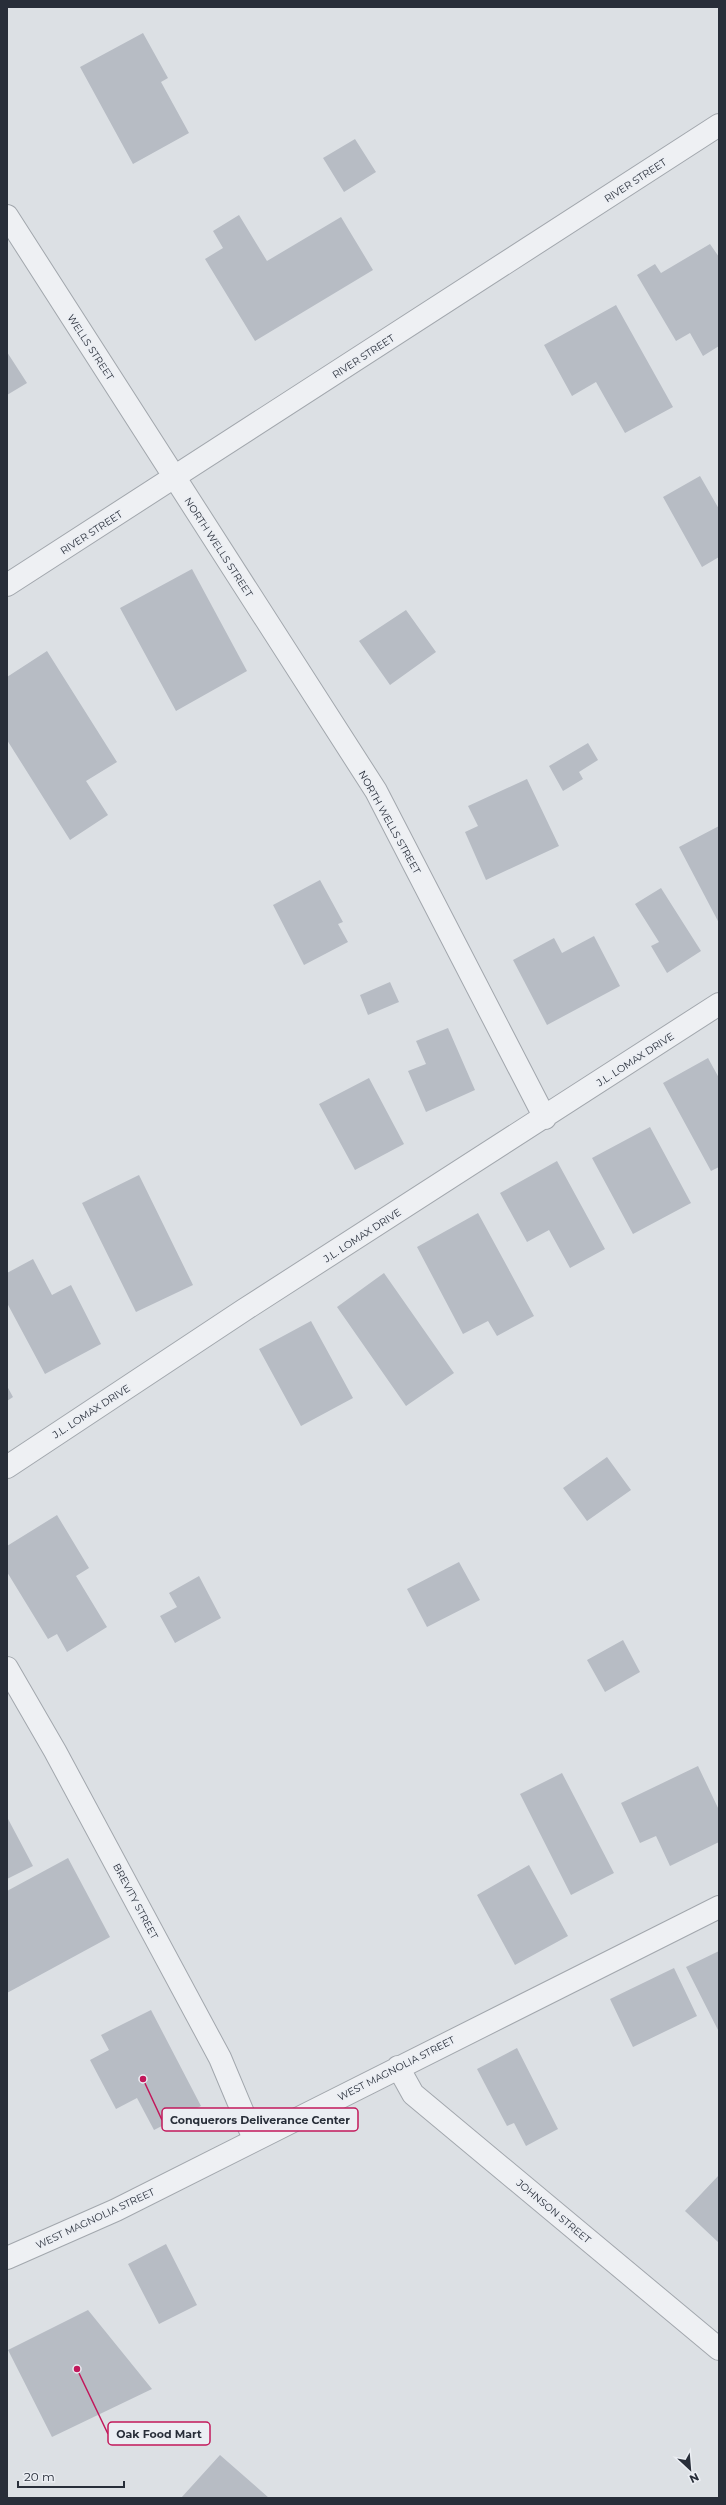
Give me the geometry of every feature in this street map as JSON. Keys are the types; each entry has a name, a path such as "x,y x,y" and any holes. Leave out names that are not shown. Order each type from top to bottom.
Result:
{"street":[{"name":"RIVER STREET","path":"7,585 175,478 719,125"},
{"name":"WELLS STREET","path":"7,216 175,478"},
{"name":"NORTH WELLS STREET","path":"175,478 376,791 545,1118"},
{"name":"J.L. LOMAX DRIVE","path":"7,1467 251,1306 545,1118 719,1004"},
{"name":"BREVITY STREET","path":"7,1668 55,1751 220,2058 254,2139"},
{"name":"WEST MAGNOLIA STREET","path":"7,2258 116,2210 254,2139 719,1907"},
{"name":"JOHNSON STREET","path":"398,2067 413,2094 719,2349"}],"building":[{"path":"143,33 168,78 161,82 189,133 133,164 80,67"},
{"path":"355,139 376,172 344,192 323,158"},
{"path":"239,215 267,261 341,217 373,270 255,341 205,259 223,248 213,231"},
{"path":"710,244 719,257 719,346 703,356 690,333 676,341 637,275 655,264 661,273"},
{"path":"616,305 673,407 625,433 596,382 572,396 544,345"},
{"path":"7,352 27,383 7,395"},
{"path":"700,476 719,509 719,557 702,567 663,497"},
{"path":"192,569 247,671 176,711 120,608"},
{"path":"406,610 436,652 390,685 359,641"},
{"path":"47,651 117,762 86,781 108,815 70,840 7,740 7,677"},
{"path":"588,743 598,760 579,772 583,779 563,791 549,766"},
{"path":"527,779 559,846 486,880 465,832 478,826 468,806"},
{"path":"719,826 719,923 679,847"},
{"path":"320,880 343,922 338,924 348,942 304,965 273,905"},
{"path":"661,888 701,951 667,973 651,946 659,942 635,904"},
{"path":"594,936 620,986 547,1025 513,960 554,938 562,953"},
{"path":"390,982 399,1002 368,1015 360,995"},
{"path":"448,1028 475,1090 426,1112 408,1071 426,1064 416,1041"},
{"path":"708,1058 719,1078 719,1167 711,1171 663,1083"},
{"path":"369,1078 404,1144 355,1170 319,1104"},
{"path":"650,1127 691,1203 633,1234 592,1158"},
{"path":"557,1161 605,1249 570,1268 549,1230 527,1242 500,1193"},
{"path":"139,1175 193,1285 136,1312 82,1203"},
{"path":"478,1213 534,1316 497,1336 488,1321 463,1334 417,1247"},
{"path":"33,1259 52,1295 71,1285 101,1344 45,1374 7,1303 7,1273"},
{"path":"384,1273 454,1373 406,1406 337,1307"},
{"path":"311,1321 353,1398 301,1426 259,1349"},
{"path":"7,1386 13,1397 7,1401"},
{"path":"607,1457 631,1490 587,1521 563,1488"},
{"path":"57,1515 89,1568 76,1576 107,1627 67,1652 57,1634 48,1639 7,1572 7,1546"},
{"path":"459,1562 480,1600 427,1627 407,1589"},
{"path":"199,1576 221,1618 175,1643 160,1616 177,1607 169,1593"},
{"path":"623,1640 640,1672 605,1692 587,1660"},
{"path":"698,1766 719,1810 719,1842 670,1866 656,1836 640,1843 621,1803"},
{"path":"562,1773 614,1873 571,1895 520,1794"},
{"path":"7,1817 33,1866 7,1879"},
{"path":"68,1858 110,1937 7,1993 7,1891"},
{"path":"529,1865 568,1936 515,1965 477,1895"},
{"path":"719,1951 719,2032 686,1967"},
{"path":"674,1968 697,2016 633,2047 610,1999"},
{"path":"151,2010 201,2106 154,2130 137,2098 116,2109 90,2060 109,2050 101,2035"},
{"path":"517,2048 558,2129 526,2146 514,2123 507,2126 477,2069"},
{"path":"719,2175 719,2243 685,2211"},
{"path":"166,2244 197,2305 159,2324 128,2264"},
{"path":"88,2310 152,2389 52,2437 8,2350"},
{"path":"220,2455 269,2498 181,2498"}],"place":[{"name":"Conquerors Deliverance Center","path":"143,2079"},
{"name":"Oak Food Mart","path":"77,2369"}]}
